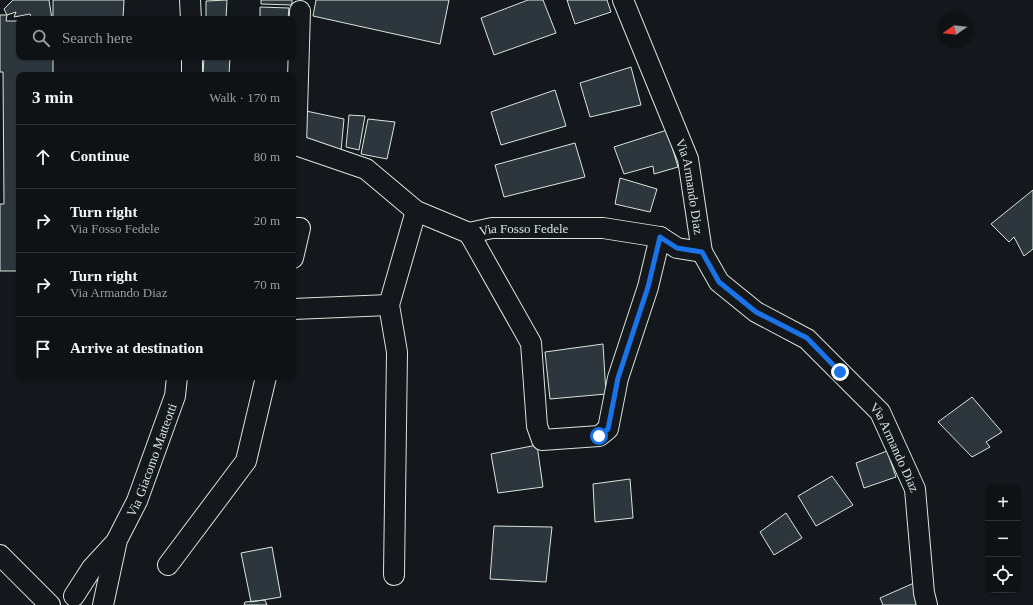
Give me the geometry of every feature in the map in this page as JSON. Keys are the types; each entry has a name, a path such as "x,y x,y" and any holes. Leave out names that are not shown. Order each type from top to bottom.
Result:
{"street":[{"path":"190,0 191,16"},
{"name":"Via Armando Diaz","path":"623,0 688,159 702,252 719,282 756,312 807,338 880,412 915,489 924,593 927,605"},
{"path":"296,100 300,11"},
{"path":"192,60 192,72"},
{"name":"Via Fosso Fedele","path":"296,146 366,169 416,211 468,233 492,228 603,228 660,237 677,248 702,252"},
{"path":"394,575 397,352 389,305 416,211"},
{"path":"296,228 300,228 296,245"},
{"path":"468,233 531,343 537,426 542,440 599,436 608,429 618,378 648,287 660,237"},
{"path":"296,309 389,305"},
{"name":"Via Giacomo Matteotti","path":"70,600 92,568 117,540 137,500 173,404 177,380"},
{"path":"168,565 246,461 265,380"},
{"name":"Via Giacomo Matteotti","path":"104,605 117,540"},
{"path":"0,555 50,605"},
{"name":"Via Giacomo Matteotti","path":"70,600 89,598 98,605"}],"building":[{"path":"13,0 49,0 52,16 31,16 30,14 14,17 16,12 7,15 4,9"},
{"path":"53,0 124,0 123,16 53,16"},
{"path":"227,0 226,16 206,16 206,1"},
{"path":"261,0 292,0 292,5 261,4"},
{"path":"316,0 449,0 440,44 313,16"},
{"path":"528,0 543,0 556,33 494,55 481,18"},
{"path":"567,0 607,0 611,12 575,24"},
{"path":"260,7 289,8 288,16 260,16"},
{"path":"0,15 7,15 6,21 16,21 16,60 53,60 53,72 16,72 16,271 0,271 0,204 4,204 3,72 0,72"},
{"path":"204,60 230,60 229,72 203,72"},
{"path":"631,67 641,105 590,117 580,83"},
{"path":"555,90 566,126 501,145 491,112"},
{"path":"306,111 344,119 341,151 304,142"},
{"path":"349,115 365,116 359,150 346,147"},
{"path":"368,119 395,122 387,159 361,154"},
{"path":"667,130 678,167 654,174 653,166 624,174 614,147"},
{"path":"575,143 585,177 504,197 495,165"},
{"path":"620,178 657,189 650,212 615,204"},
{"path":"1033,190 1033,249 1024,256 1014,237 1009,242 991,224"},
{"path":"603,344 606,394 550,399 545,352"},
{"path":"972,397 1002,432 986,442 990,447 972,457 938,422"},
{"path":"537,445 543,487 498,493 491,454"},
{"path":"887,451 896,477 864,488 856,463"},
{"path":"832,476 853,505 816,526 798,496"},
{"path":"630,479 633,518 595,522 593,484"},
{"path":"786,513 802,538 774,555 760,532"},
{"path":"494,526 552,527 546,582 490,579"},
{"path":"272,547 281,597 251,602 241,553"},
{"path":"914,583 923,605 883,605 880,598"},
{"path":"265,600 267,605 244,605 245,602"}],"route":[{"path":"599,436 608,429 618,378 648,287 660,237 677,248 702,252 719,282 756,312 807,338 840,372"}]}
